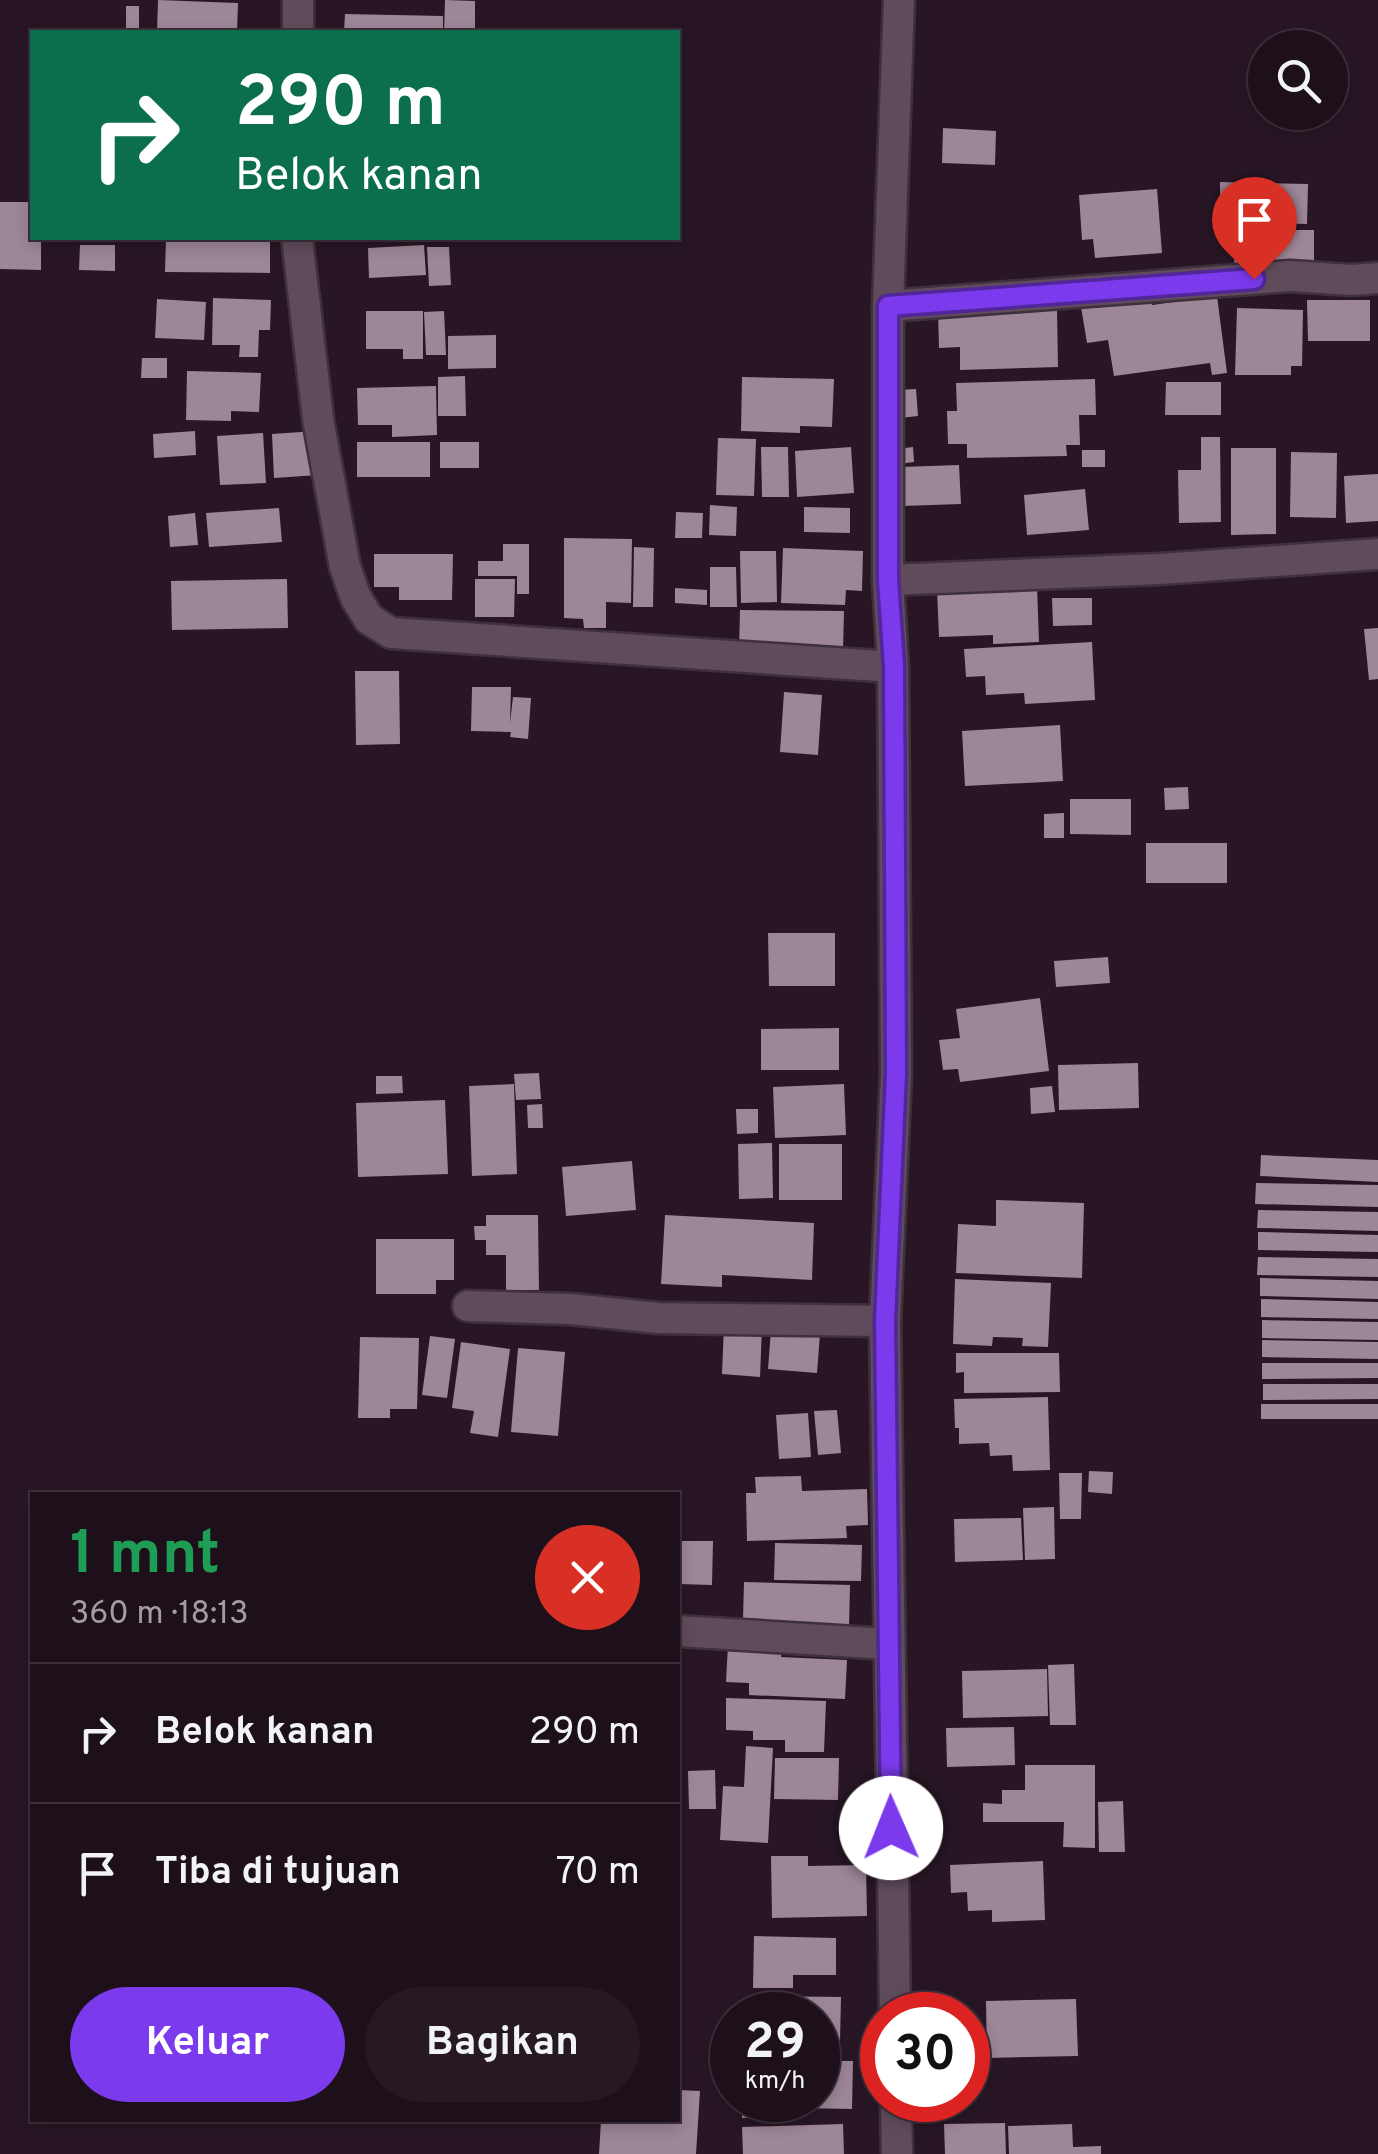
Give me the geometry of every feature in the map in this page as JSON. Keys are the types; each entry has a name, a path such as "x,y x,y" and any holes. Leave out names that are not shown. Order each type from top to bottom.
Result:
{"street":[{"path":"298,0 298,30"},
{"path":"895,1992 885,1321 896,1073 888,306 899,0"},
{"path":"297,240 318,419 346,567 356,598 377,627 390,633 894,666"},
{"path":"888,306 1290,276 1378,278"},
{"path":"888,580 1179,568 1378,554"},
{"path":"468,1306 658,1318 885,1321"},
{"path":"680,1631 890,1644"},
{"path":"896,2122 897,2154"}],"building":[{"path":"158,0 238,3 237,30 157,30"},
{"path":"445,0 475,1 475,30 444,30"},
{"path":"126,6 139,6 139,30 126,30"},
{"path":"345,14 443,16 443,30 344,30"},
{"path":"943,128 996,131 995,165 942,163"},
{"path":"1220,182 1308,184 1307,224 1238,222 1239,200 1220,200"},
{"path":"1157,189 1162,253 1095,258 1093,239 1082,240 1079,195"},
{"path":"0,202 30,202 30,240 41,240 41,270 0,269"},
{"path":"1235,230 1314,230 1314,271 1234,270"},
{"path":"166,240 270,240 270,273 165,272"},
{"path":"80,245 115,245 115,271 79,270"},
{"path":"424,245 426,275 369,278 368,248"},
{"path":"427,247 449,247 451,285 429,286"},
{"path":"1217,296 1227,373 1212,375 1210,363 1114,376 1108,340 1087,343 1081,307 1151,297 1152,305"},
{"path":"213,298 271,300 270,330 259,330 258,357 239,357 240,345 212,345"},
{"path":"157,299 206,302 204,340 155,338"},
{"path":"1307,300 1370,300 1370,341 1308,341"},
{"path":"1237,308 1303,310 1302,366 1291,366 1291,375 1235,375"},
{"path":"1057,309 1058,367 960,370 960,347 939,348 938,312"},
{"path":"366,311 423,311 423,359 403,359 403,349 366,349"},
{"path":"444,311 446,355 426,355 424,312"},
{"path":"496,335 496,368 448,369 448,336"},
{"path":"142,358 167,358 167,378 141,378"},
{"path":"187,371 261,373 259,412 231,411 231,421 186,420"},
{"path":"465,376 466,416 438,416 438,377"},
{"path":"742,377 834,379 832,427 800,426 800,433 741,431"},
{"path":"1095,379 1096,415 1079,415 1080,445 1066,445 1067,456 967,458 967,444 948,444 947,411 957,411 956,383"},
{"path":"1166,382 1221,382 1221,415 1165,415"},
{"path":"436,386 437,435 392,437 392,425 358,425 357,388"},
{"path":"916,389 918,416 900,418 898,390"},
{"path":"195,431 196,455 154,458 153,434"},
{"path":"316,431 318,475 274,478 272,434"},
{"path":"263,433 266,483 220,485 217,436"},
{"path":"1201,437 1220,437 1221,522 1179,523 1178,470 1201,470"},
{"path":"718,438 756,439 754,496 716,495"},
{"path":"357,442 430,442 430,477 357,477"},
{"path":"440,442 479,442 479,468 440,468"},
{"path":"761,447 788,447 789,497 762,497"},
{"path":"851,447 854,493 797,497 795,451"},
{"path":"913,447 914,462 899,464 897,449"},
{"path":"1231,448 1276,448 1276,534 1231,535"},
{"path":"1082,450 1105,450 1105,467 1082,467"},
{"path":"1291,452 1337,453 1336,518 1290,517"},
{"path":"959,465 961,504 902,506 900,467"},
{"path":"1378,474 1378,521 1346,523 1344,476"},
{"path":"1085,489 1089,530 1027,535 1024,495"},
{"path":"710,505 737,507 736,536 709,535"},
{"path":"804,507 850,508 850,533 804,532"},
{"path":"279,508 282,542 209,547 206,513"},
{"path":"676,512 703,513 702,538 675,538"},
{"path":"195,513 198,545 170,547 168,516"},
{"path":"564,538 632,539 631,603 606,602 606,628 584,628 583,619 564,618"},
{"path":"503,544 529,544 529,594 517,594 517,576 478,576 478,561 503,561"},
{"path":"634,547 654,548 653,607 633,607"},
{"path":"783,548 863,551 862,591 846,590 845,605 781,603"},
{"path":"740,551 776,551 777,602 741,603"},
{"path":"374,554 453,554 452,600 399,600 399,587 374,587"},
{"path":"710,567 736,567 737,607 710,607"},
{"path":"287,579 288,628 172,630 171,581"},
{"path":"475,579 515,579 514,617 475,617"},
{"path":"1037,586 1039,642 993,644 993,635 939,637 937,589"},
{"path":"675,588 707,590 707,605 675,603"},
{"path":"1052,598 1092,598 1092,625 1053,626"},
{"path":"740,610 844,611 843,652 739,651"},
{"path":"1378,628 1378,679 1369,680 1364,629"},
{"path":"1092,642 1095,700 1025,704 1024,693 986,695 985,676 966,677 964,649"},
{"path":"355,671 399,671 400,744 356,745"},
{"path":"472,687 511,687 510,723 513,697 531,698 528,739 510,737 511,732 471,731"},
{"path":"784,692 822,695 818,755 780,752"},
{"path":"1060,725 1063,781 965,786 962,731"},
{"path":"1188,787 1189,809 1165,810 1164,788"},
{"path":"1070,799 1131,799 1131,835 1070,834"},
{"path":"1064,813 1064,838 1044,838 1044,814"},
{"path":"1146,843 1227,843 1227,883 1146,883"},
{"path":"768,933 835,933 835,986 769,986"},
{"path":"1108,957 1110,983 1056,987 1054,961"},
{"path":"1040,998 1049,1071 960,1082 958,1069 943,1070 939,1040 960,1038 956,1009"},
{"path":"839,1028 839,1070 761,1070 761,1029"},
{"path":"1138,1063 1139,1108 1059,1110 1058,1065"},
{"path":"539,1073 541,1099 516,1100 514,1074"},
{"path":"376,1076 402,1076 403,1093 376,1094"},
{"path":"514,1084 517,1174 472,1176 469,1086"},
{"path":"844,1084 846,1135 775,1138 773,1087"},
{"path":"1052,1086 1055,1112 1031,1114 1030,1088"},
{"path":"445,1100 448,1174 358,1177 356,1103"},
{"path":"542,1104 543,1128 528,1128 527,1105"},
{"path":"736,1109 758,1109 758,1133 737,1134"},
{"path":"772,1143 773,1198 739,1199 738,1144"},
{"path":"779,1144 842,1144 842,1200 779,1200"},
{"path":"1261,1155 1378,1160 1378,1182 1260,1176"},
{"path":"632,1161 636,1210 566,1216 562,1167"},
{"path":"1256,1183 1378,1185 1378,1207 1255,1204"},
{"path":"996,1200 1084,1203 1082,1278 956,1273 958,1224 996,1226"},
{"path":"1258,1210 1378,1212 1378,1231 1257,1228"},
{"path":"486,1215 538,1215 539,1290 506,1290 506,1255 486,1255 486,1240 475,1240 474,1226 486,1226"},
{"path":"665,1215 814,1223 812,1280 722,1275 722,1287 661,1284"},
{"path":"1258,1232 1378,1235 1378,1252 1258,1250"},
{"path":"376,1239 454,1239 454,1280 436,1280 436,1294 376,1294"},
{"path":"1258,1257 1378,1259 1378,1277 1257,1275"},
{"path":"1260,1278 1378,1281 1378,1299 1260,1296"},
{"path":"955,1279 1051,1283 1048,1347 1022,1346 1023,1338 993,1337 992,1346 953,1344"},
{"path":"1261,1299 1378,1302 1378,1319 1261,1317"},
{"path":"1262,1320 1378,1322 1378,1340 1262,1338"},
{"path":"724,1325 762,1327 760,1377 722,1374"},
{"path":"771,1330 820,1334 817,1373 768,1369"},
{"path":"430,1336 455,1339 447,1398 422,1395"},
{"path":"360,1337 419,1338 417,1409 390,1409 390,1418 358,1418"},
{"path":"1262,1340 1378,1342 1378,1359 1262,1357"},
{"path":"461,1342 510,1349 498,1437 470,1433 474,1411 452,1408"},
{"path":"518,1348 565,1352 558,1436 511,1432"},
{"path":"956,1353 1059,1353 1060,1392 964,1393 964,1372 956,1373"},
{"path":"1262,1363 1378,1363 1378,1378 1262,1379"},
{"path":"1263,1384 1378,1384 1378,1399 1263,1400"},
{"path":"1048,1397 1050,1470 1013,1471 1012,1455 990,1456 989,1443 959,1444 954,1399"},
{"path":"1261,1404 1378,1404 1378,1419 1261,1419"},
{"path":"837,1410 841,1453 818,1455 814,1411"},
{"path":"808,1413 811,1457 779,1459 776,1415"},
{"path":"1089,1471 1113,1472 1112,1494 1088,1492"},
{"path":"1059,1473 1082,1473 1081,1519 1060,1519"},
{"path":"801,1476 802,1491 867,1489 868,1525 846,1526 847,1538 747,1541 746,1493 756,1493 755,1477"},
{"path":"1054,1507 1055,1559 1025,1560 1023,1508"},
{"path":"1021,1518 1023,1560 955,1562 954,1519"},
{"path":"680,1541 713,1541 712,1585 680,1584"},
{"path":"775,1543 862,1545 861,1581 774,1580"},
{"path":"744,1582 850,1585 849,1628 760,1625 759,1620 743,1620"},
{"path":"728,1645 782,1647 781,1657 847,1660 845,1699 749,1695 749,1683 726,1682"},
{"path":"1074,1664 1076,1725 1050,1725 1048,1665"},
{"path":"1047,1669 1048,1716 963,1718 962,1671"},
{"path":"726,1698 826,1701 824,1752 785,1752 785,1740 753,1740 753,1731 726,1730"},
{"path":"1014,1727 1015,1765 947,1767 946,1728"},
{"path":"746,1746 773,1748 768,1843 720,1840 723,1786 744,1787"},
{"path":"775,1758 839,1758 838,1800 774,1799"},
{"path":"1025,1765 1095,1765 1095,1848 1063,1847 1064,1822 983,1822 983,1803 1002,1804 1002,1790 1025,1790"},
{"path":"715,1770 716,1809 689,1809 688,1771"},
{"path":"1123,1801 1125,1852 1099,1852 1098,1802"},
{"path":"771,1856 808,1856 808,1866 866,1865 867,1916 772,1918"},
{"path":"1043,1861 1045,1920 992,1922 992,1910 968,1911 967,1892 951,1893 950,1865"},
{"path":"754,1936 836,1938 836,1975 793,1975 793,1988 753,1988"},
{"path":"1076,1999 1078,2056 990,2058 990,2001"},
{"path":"840,2061 853,2061 852,2109 840,2109"},
{"path":"680,2090 700,2091 696,2154 599,2154 601,2122 680,2122"},
{"path":"1005,2123 1006,2154 945,2154 944,2124"},
{"path":"843,2124 844,2154 743,2154 742,2127"},
{"path":"1072,2124 1073,2147 1101,2146 1101,2154 1009,2154 1008,2126"}],"route":[{"path":"891,1828 885,1321 896,1073 888,306 1254,279"}]}
